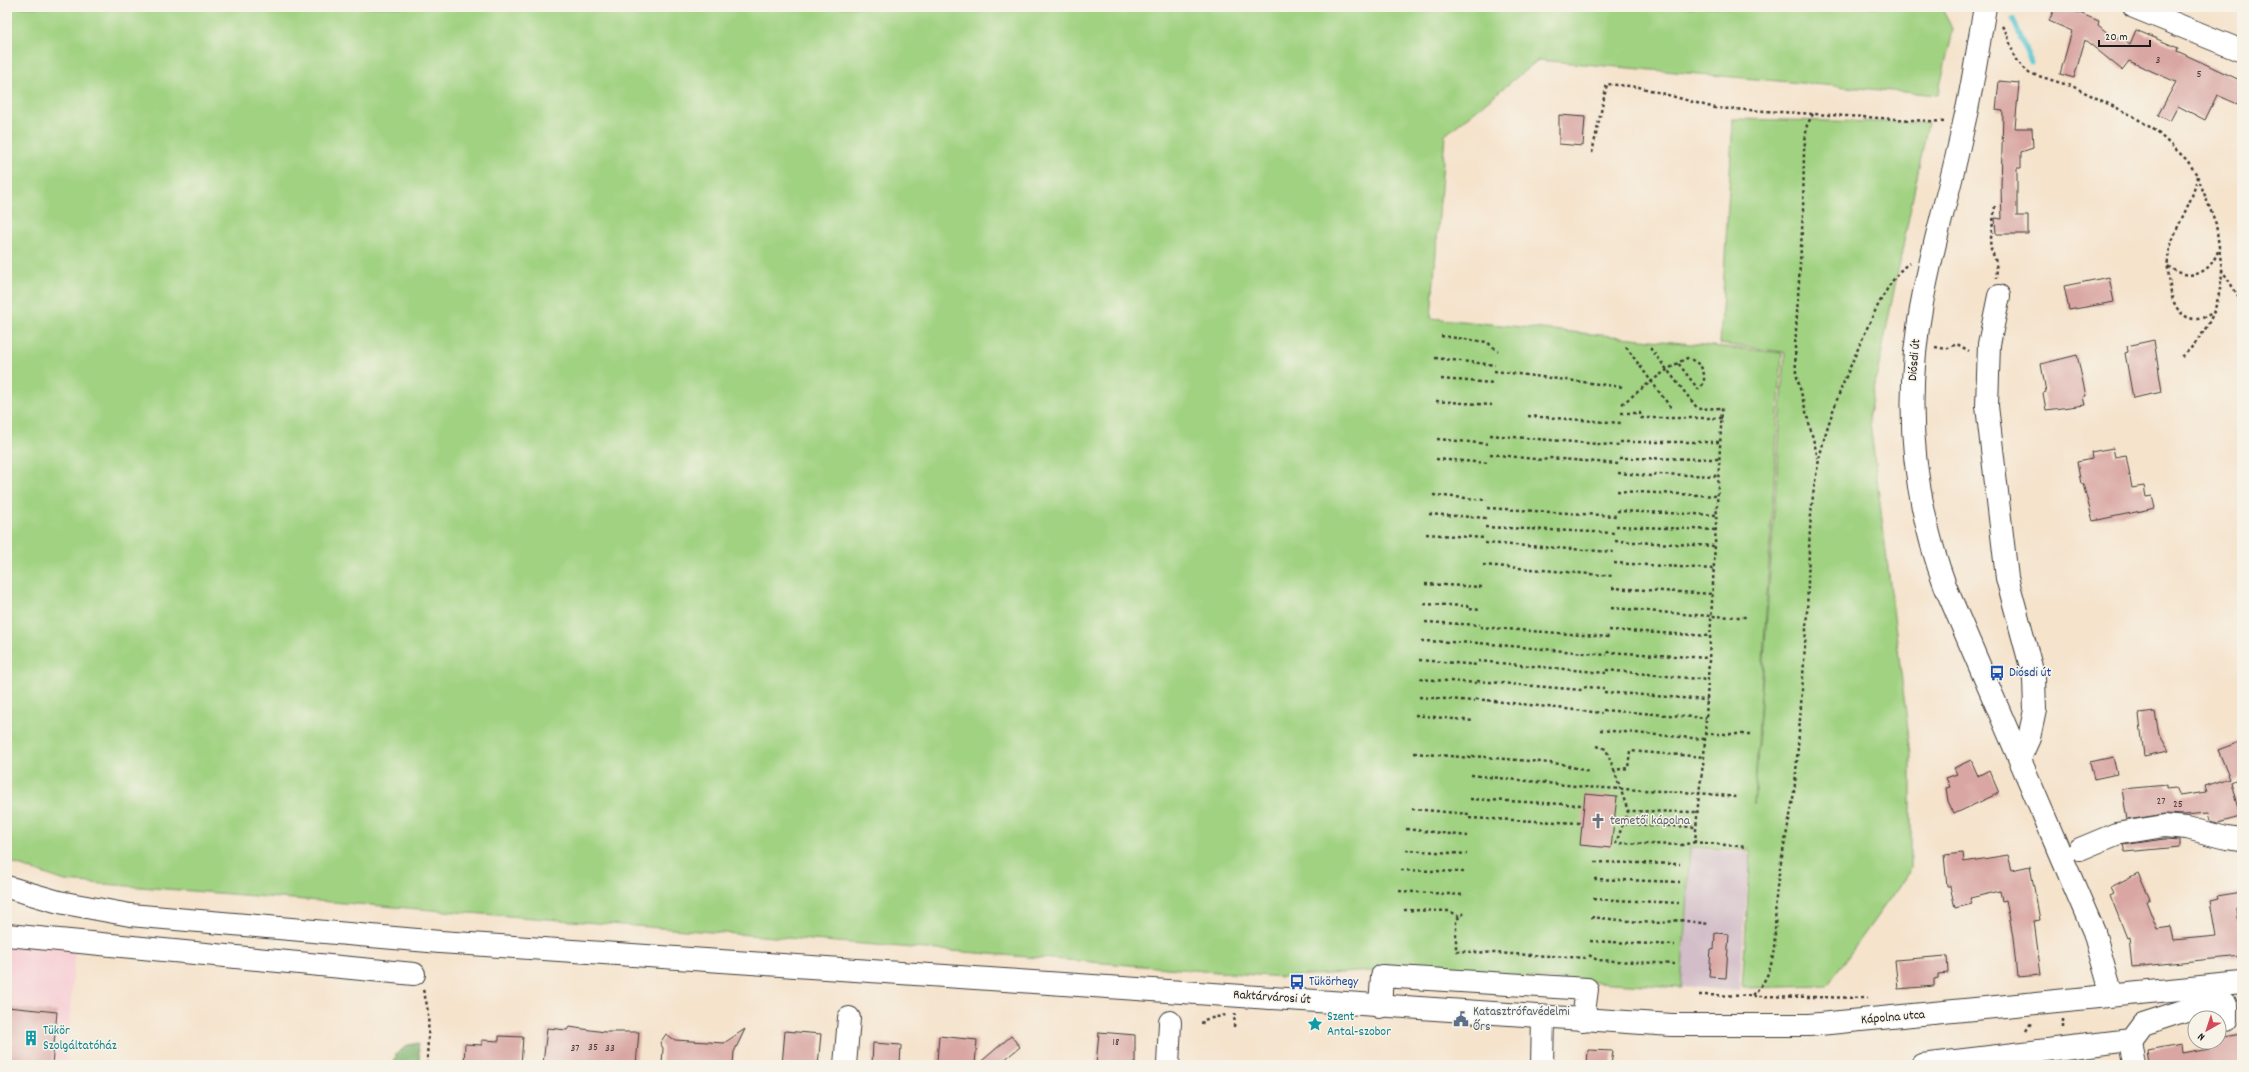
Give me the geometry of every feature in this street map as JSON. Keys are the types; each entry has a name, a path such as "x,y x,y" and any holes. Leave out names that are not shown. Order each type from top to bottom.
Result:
{"main road":[{"path":"2134,7 2242,51"},
{"name":"Diósdi út","path":"1983,10 1964,123 1922,302 1913,369 1912,430 1919,491 1930,545 1940,572 2094,932 2112,995"},
{"path":"1998,296 1989,356 1987,406 2006,578 2034,678 2035,710 2029,738 2020,758"},
{"path":"2080,849 2116,834 2164,826 2187,828 2226,838 2242,840"},
{"name":"Raktárvárosi út","path":"7,888 59,902 130,915 440,942 1543,1017"},
{"path":"7,935 414,974"},
{"path":"1380,1007 1382,976 1587,989 1583,1020"},
{"name":"Kápolna utca","path":"1543,1017 1672,1025 1809,1026 2242,983"},
{"path":"2135,1065 2131,1040 2143,1024 2186,1010 2226,1005 2226,1010"},
{"path":"1542,1065 1543,1017"},
{"path":"845,1065 849,1018"},
{"path":"1168,1065 1170,1022"},
{"path":"1922,1065 2131,1040"}],"path":[{"path":"1983,10 2004,28 2015,59 2029,73 2074,87 2133,116 2174,146 2187,160 2197,175 2216,224 2222,270 2221,294 2215,311 2199,337 2182,357"},
{"path":"1592,153 1607,84 1639,87 1715,108 1964,123"},
{"path":"1813,114 1807,125 1804,150 1803,214 1795,347 1796,373 1819,461"},
{"path":"2197,175 2196,186 2172,242 2167,265 2171,294 2182,314 2196,320 2205,318 2215,311"},
{"path":"1995,206 1990,246 1996,262 1998,296"},
{"path":"2167,265 2184,274 2195,274 2206,270 2212,265 2219,248"},
{"path":"1752,995 1758,990 1768,976 1772,961 1776,890 1796,776 1810,528 1819,461 1838,393 1872,316 1903,266 1920,263 1930,265"},
{"path":"2222,270 2241,300"},
{"path":"1441,336 1487,342 1498,351"},
{"path":"1935,348 1946,349 1957,344 1966,351 1989,356"},
{"path":"1626,347 1672,408"},
{"path":"1650,348 1698,409 1722,408 1704,757 1695,842"},
{"path":"1435,358 1494,365"},
{"path":"1622,404 1652,381 1678,363 1687,358 1695,360 1702,368 1704,380 1698,390 1678,363"},
{"path":"1494,371 1623,387"},
{"path":"1441,379 1494,383"},
{"path":"1436,401 1492,405"},
{"path":"1621,413 1640,413 1641,418 1722,418"},
{"path":"1528,416 1621,423"},
{"path":"1490,435 1620,446"},
{"path":"1438,439 1490,444"},
{"path":"1620,442 1721,442"},
{"path":"1490,454 1543,460 1551,458 1619,464"},
{"path":"1619,458 1720,459"},
{"path":"1436,459 1489,463"},
{"path":"1618,473 1651,476 1656,474 1719,476"},
{"path":"1618,491 1718,496"},
{"path":"1433,495 1487,500"},
{"path":"1487,508 1616,516"},
{"path":"1617,511 1717,515"},
{"path":"1429,514 1486,518"},
{"path":"1616,526 1716,530"},
{"path":"1485,527 1615,533"},
{"path":"1426,534 1485,538"},
{"path":"1615,541 1715,546"},
{"path":"1484,543 1614,552"},
{"path":"1614,563 1714,569"},
{"path":"1483,565 1613,576"},
{"path":"1425,584 1482,587"},
{"path":"1612,588 1713,594"},
{"path":"1424,604 1467,606 1468,609 1481,610"},
{"path":"1611,608 1696,613 1712,617 1746,617"},
{"path":"1425,622 1609,637"},
{"path":"1609,630 1711,636"},
{"path":"1421,641 1479,643 1607,654 1709,658"},
{"path":"1419,660 1708,680"},
{"path":"1420,679 1580,690 1586,687 1604,688"},
{"path":"1604,692 1707,700"},
{"path":"1419,697 1476,700 1602,712 1706,718"},
{"path":"1415,716 1474,721"},
{"path":"1600,730 1704,739"},
{"path":"1705,734 1750,734"},
{"path":"1597,746 1606,750 1628,811 1616,843 1682,845 1695,842 1747,847"},
{"path":"1614,770 1628,768 1630,751 1704,757"},
{"path":"1414,753 1562,764 1589,772"},
{"path":"1471,775 1499,777 1510,780 1737,797"},
{"path":"1470,798 1581,805"},
{"path":"1412,809 1469,814"},
{"path":"1628,811 1697,812"},
{"path":"1469,818 1580,823"},
{"path":"1623,824 1696,827"},
{"path":"1406,829 1468,836"},
{"path":"1406,850 1467,854"},
{"path":"1595,862 1680,864"},
{"path":"1401,870 1466,872"},
{"path":"1594,879 1680,882"},
{"path":"1400,891 1465,895"},
{"path":"1593,899 1679,903"},
{"path":"1404,910 1449,911 1459,916"},
{"path":"1464,913 1456,920 1456,951 1588,956 1597,960 1674,964"},
{"path":"1591,917 1662,923 1679,920 1709,924"},
{"path":"1590,941 1675,944"},
{"path":"414,974 421,985 428,1002 430,1026 427,1065"},
{"path":"1699,995 1869,998"},
{"path":"1202,1024 1203,1020 1235,1013 1234,1027"}],"shaded area":[{"path":"1690,848 1750,853 1739,991 1681,986"},
{"path":"7,943 75,949 66,1065 7,1065"}],"green space":[{"path":"7,7 1941,7 1953,30 1938,95 1538,60 1445,135 1431,318 1782,353 1754,805 1785,352 1720,344 1733,119 1928,123 1869,414 1911,754 1911,869 1827,986 1742,988 1751,851 1690,847 1681,987 1389,970 1281,977 65,881 7,861"},
{"path":"418,1043 420,1065 394,1065 396,1054 408,1045"}],"building":[{"path":"2055,7 2064,7 2099,21 2098,25 2116,40 2120,36 2130,44 2136,30 2178,48 2177,51 2242,81 2242,106 2217,95 2205,120 2178,106 2170,121 2158,115 2176,82 2129,61 2122,70 2085,40 2074,78 2060,74 2072,31 2049,21"},
{"path":"1999,81 2019,83 2015,128 2032,128 2033,148 2021,152 2021,168 2017,168 2017,216 2028,216 2028,234 1996,234 1995,218 2002,219 2001,188 2003,111 1996,110"},
{"path":"1559,115 1585,117 1583,146 1559,144"},
{"path":"2109,277 2114,302 2069,310 2064,286"},
{"path":"2154,340 2162,392 2133,398 2125,353 2128,352 2127,346"},
{"path":"2077,355 2086,396 2083,397 2085,405 2046,410 2043,393 2046,392 2041,364"},
{"path":"2113,448 2115,457 2126,455 2132,488 2144,486 2146,497 2152,496 2155,508 2093,521 2083,484 2081,484 2077,462 2092,459 2091,452"},
{"path":"2155,712 2159,734 2169,751 2144,756 2139,714"},
{"path":"2242,741 2242,777 2231,782 2240,817 2218,823 2210,821 2208,813 2184,815 2165,814 2127,820 2122,789 2167,785 2167,788 2175,787 2179,796 2207,792 2205,786 2230,778 2218,750"},
{"path":"2113,757 2117,774 2094,779 2090,762"},
{"path":"1971,760 1978,776 1989,770 1999,793 1954,814 1948,801 1946,788 1950,787 1946,778 1957,774 1954,768"},
{"name":"temetői kápolna","path":"1585,794 1617,797 1611,848 1580,845"},
{"path":"2164,839 2180,840 2180,847 2125,852 2123,845"},
{"path":"1963,853 1964,862 2008,855 2012,870 2030,866 2040,920 2034,921 2041,975 2017,977 2013,937 2006,900 2002,901 2000,891 1970,898 1972,904 1955,908 1950,886 1947,886 1944,855"},
{"path":"2138,873 2150,899 2146,901 2157,929 2171,927 2174,940 2216,936 2210,901 2218,899 2217,896 2242,892 2242,907 2237,907 2242,956 2132,967 2129,937 2127,938 2110,895 2114,893 2111,887"},
{"path":"1715,933 1729,934 1726,978 1709,977 1711,949 1714,950"},
{"path":"1947,956 1948,973 1938,974 1938,978 1934,979 1934,986 1898,989 1895,960"},
{"name":"Tükör Szolgáltatóház","path":"7,1007 57,1012 52,1065 7,1064"},
{"path":"569,1027 605,1032 639,1032 636,1065 543,1064 547,1028 567,1030"},
{"path":"745,1029 734,1052 733,1065 662,1065 663,1048 660,1043 666,1034 675,1040 724,1043"},
{"path":"785,1031 821,1034 818,1065 782,1065"},
{"path":"1099,1032 1135,1035 1135,1065 1096,1065"},
{"path":"2242,1034 2242,1065 2150,1065 2148,1050 2181,1044 2182,1053 2198,1050 2227,1050 2227,1037"},
{"path":"499,1036 523,1037 521,1065 464,1065 465,1044 482,1045 482,1040 499,1041"},
{"path":"939,1036 977,1040 975,1065 951,1065 951,1063 937,1061"},
{"path":"1011,1036 1020,1047 998,1065 977,1065"},
{"path":"873,1043 901,1045 900,1065 872,1065"},
{"path":"1588,1050 1613,1051 1611,1065 1587,1065"}],"waterway":[{"path":"2013,19 2031,63"}],"place":[{"name":"Diósdi út","path":"1997,673"},
{"name":"temetői kápolna","path":"1598,821"},
{"name":"Tükörhegy","path":"1297,982"},
{"name":"Katasztrófavédelmi Őrs","path":"1461,1019"},
{"name":"Szent Antal-szobor","path":"1315,1024"},
{"name":"Tükör Szolgáltatóház","path":"31,1038"}]}
